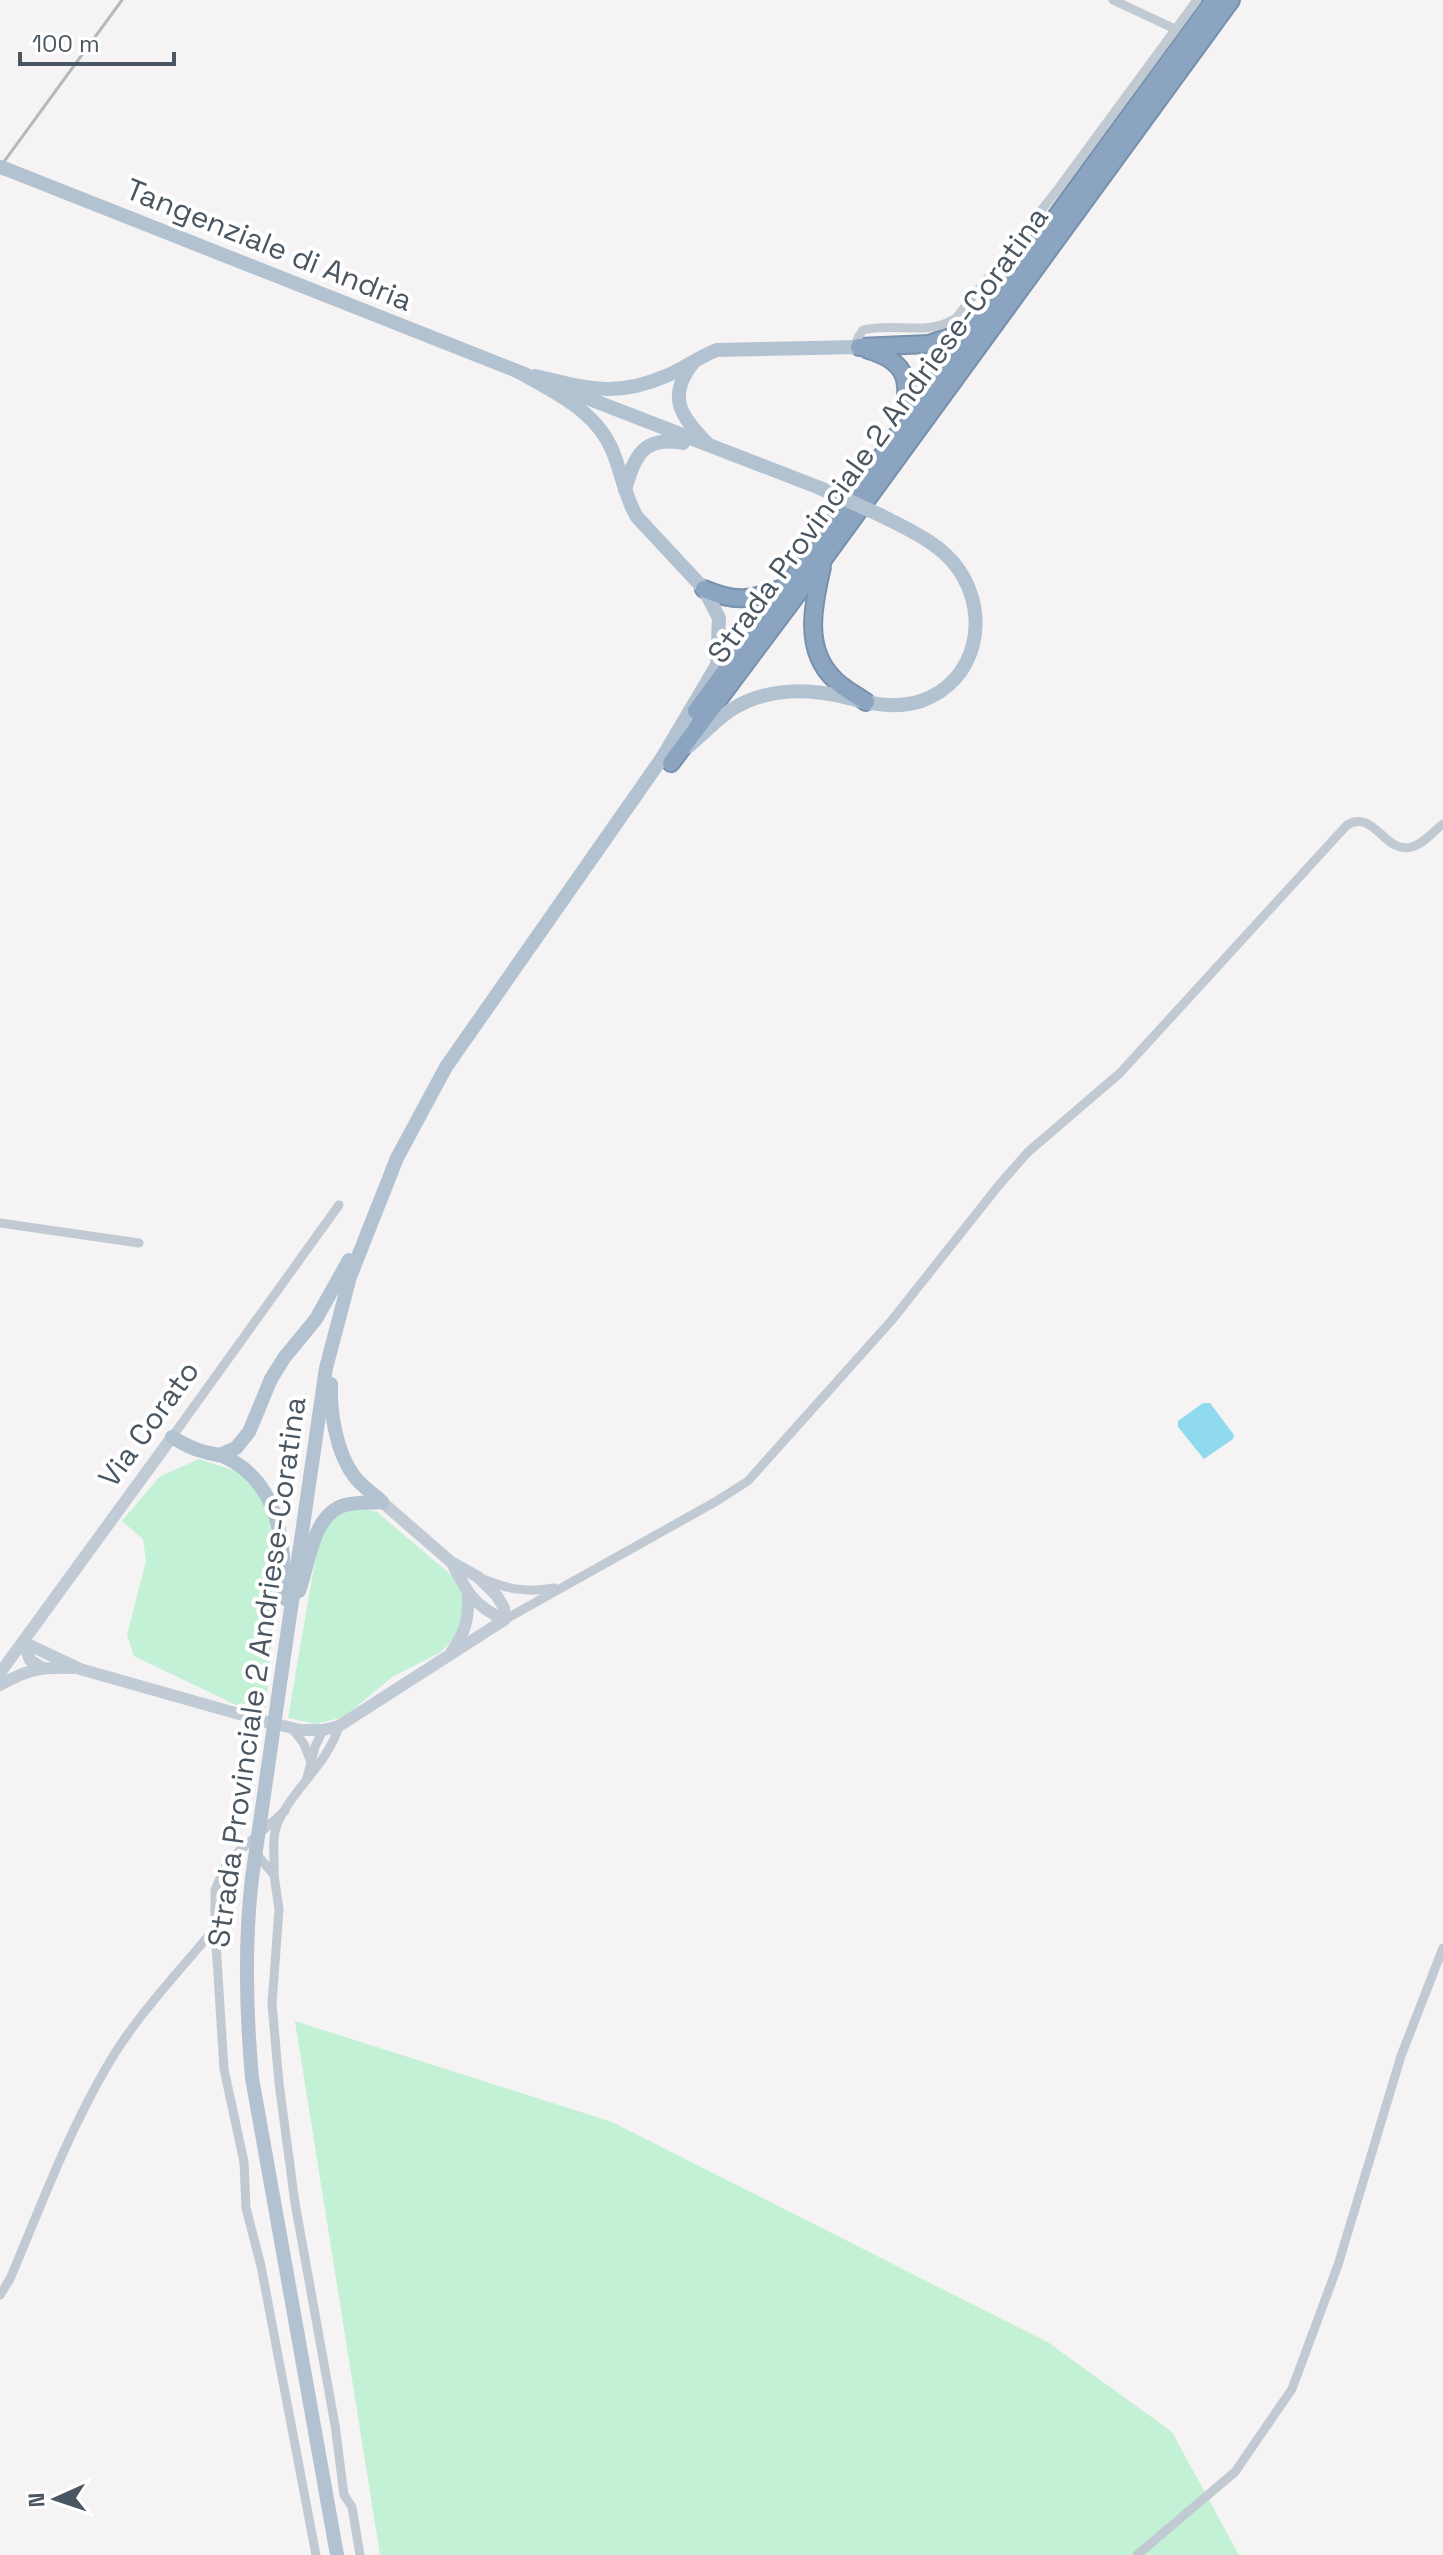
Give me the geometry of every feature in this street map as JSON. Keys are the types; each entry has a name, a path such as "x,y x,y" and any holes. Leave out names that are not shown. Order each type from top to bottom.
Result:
{"highway":[{"name":"Strada Provinciale 2 Andriese-Coratina","path":"666,760 902,426 1214,0"},
{"name":"Strada Provinciale 2 Andriese-Coratina","path":"666,760 825,557 1231,0"},
{"path":"859,347 929,344 954,335 979,320"},
{"path":"859,347 885,355 905,377 908,393 902,426"},
{"path":"825,557 814,599 811,626 819,656 834,679 866,702"},
{"path":"704,589 737,600 752,599 786,587"}],"main road":[{"name":"Tangenziale di Andria","path":"3,168 519,372"},
{"path":"519,372 591,389 616,390 643,385 670,375 698,357 717,350 859,347"},
{"path":"698,357 678,388 679,408 692,428 713,448"},
{"path":"519,372 820,488 880,515 933,544 959,570 973,601 976,641 965,669 945,688 921,701 895,706 824,692 794,690 759,697 732,710 666,760"},
{"path":"519,372 577,406 595,423 612,450 630,506 704,589 719,618 717,665 666,760"},
{"path":"625,490 633,460 649,445 668,440 713,448"},
{"name":"Strada Provinciale 2 Andriese-Coratina","path":"337,2555 252,2078 246,2015 245,1953 252,1878 320,1406 350,1277 403,1146 446,1067 563,898 666,760"},
{"path":"220,1455 236,1448 249,1432 271,1379 316,1319 372,1217"},
{"path":"334,1338 330,1410 338,1440 353,1475 451,1562 478,1577 497,1596 504,1608 504,1620"},
{"path":"172,1437 190,1448 220,1455 244,1468 259,1482 270,1500 277,1521 284,1576 285,1648"},
{"name":"Via Corato","path":"0,1673 172,1437"},
{"path":"290,1615 307,1572 317,1533 326,1517 345,1505 382,1502"},
{"path":"451,1562 468,1595 485,1611 504,1620"},
{"path":"446,1660 464,1635 469,1618 468,1595"},
{"path":"23,1642 80,1669 291,1727 323,1730 339,1726 504,1620"},
{"path":"23,1642 30,1660 41,1667"},
{"path":"0,1685 41,1667 80,1669"}],"street":[{"path":"1113,0 1175,29"},
{"path":"859,347 858,337 863,330 874,327 930,329 956,318 1058,189 1197,0"},
{"path":"504,1620 748,1481 892,1320 1028,1152 1120,1073 1347,825 1356,820 1366,821 1405,848 1417,844 1443,824"},
{"name":"Via Corato","path":"172,1437 339,1205"},
{"path":"0,1223 139,1243"},
{"path":"478,1577 507,1589 538,1591 561,1587"},
{"path":"339,1726 334,1744 285,1811 275,1832 274,1875 279,1909 272,2004 295,2203 335,2425 344,2495 352,2507 360,2555"},
{"path":"291,1727 304,1744 311,1762"},
{"path":"307,1781 323,1730"},
{"path":"285,1811 225,1867 215,1890 215,1928 224,2069 244,2162 246,2208 261,2266 316,2555"},
{"path":"239,1851 255,1851 274,1875"},
{"path":"0,2295 10,2279 70,2138 107,2066 135,2025 215,1928"},
{"path":"1137,2555 1235,2472 1292,2389 1338,2265 1401,2056 1443,1948"}],"green space":[{"path":"199,1459 247,1475 270,1510 280,1560 265,1711 236,1705 134,1656 127,1635 146,1561 143,1539 122,1521 159,1477"},
{"path":"354,1506 377,1512 456,1579 465,1595 464,1627 441,1652 392,1677 344,1717 315,1724 288,1718 319,1537 334,1514"},
{"path":"295,2021 612,2122 1049,2343 1172,2432 1239,2555 380,2555"}],"water":[{"path":"1203,1403 1210,1403 1234,1435 1233,1439 1204,1459 1178,1427 1178,1421"}],"railway":[{"path":"0,167 122,0"}]}
